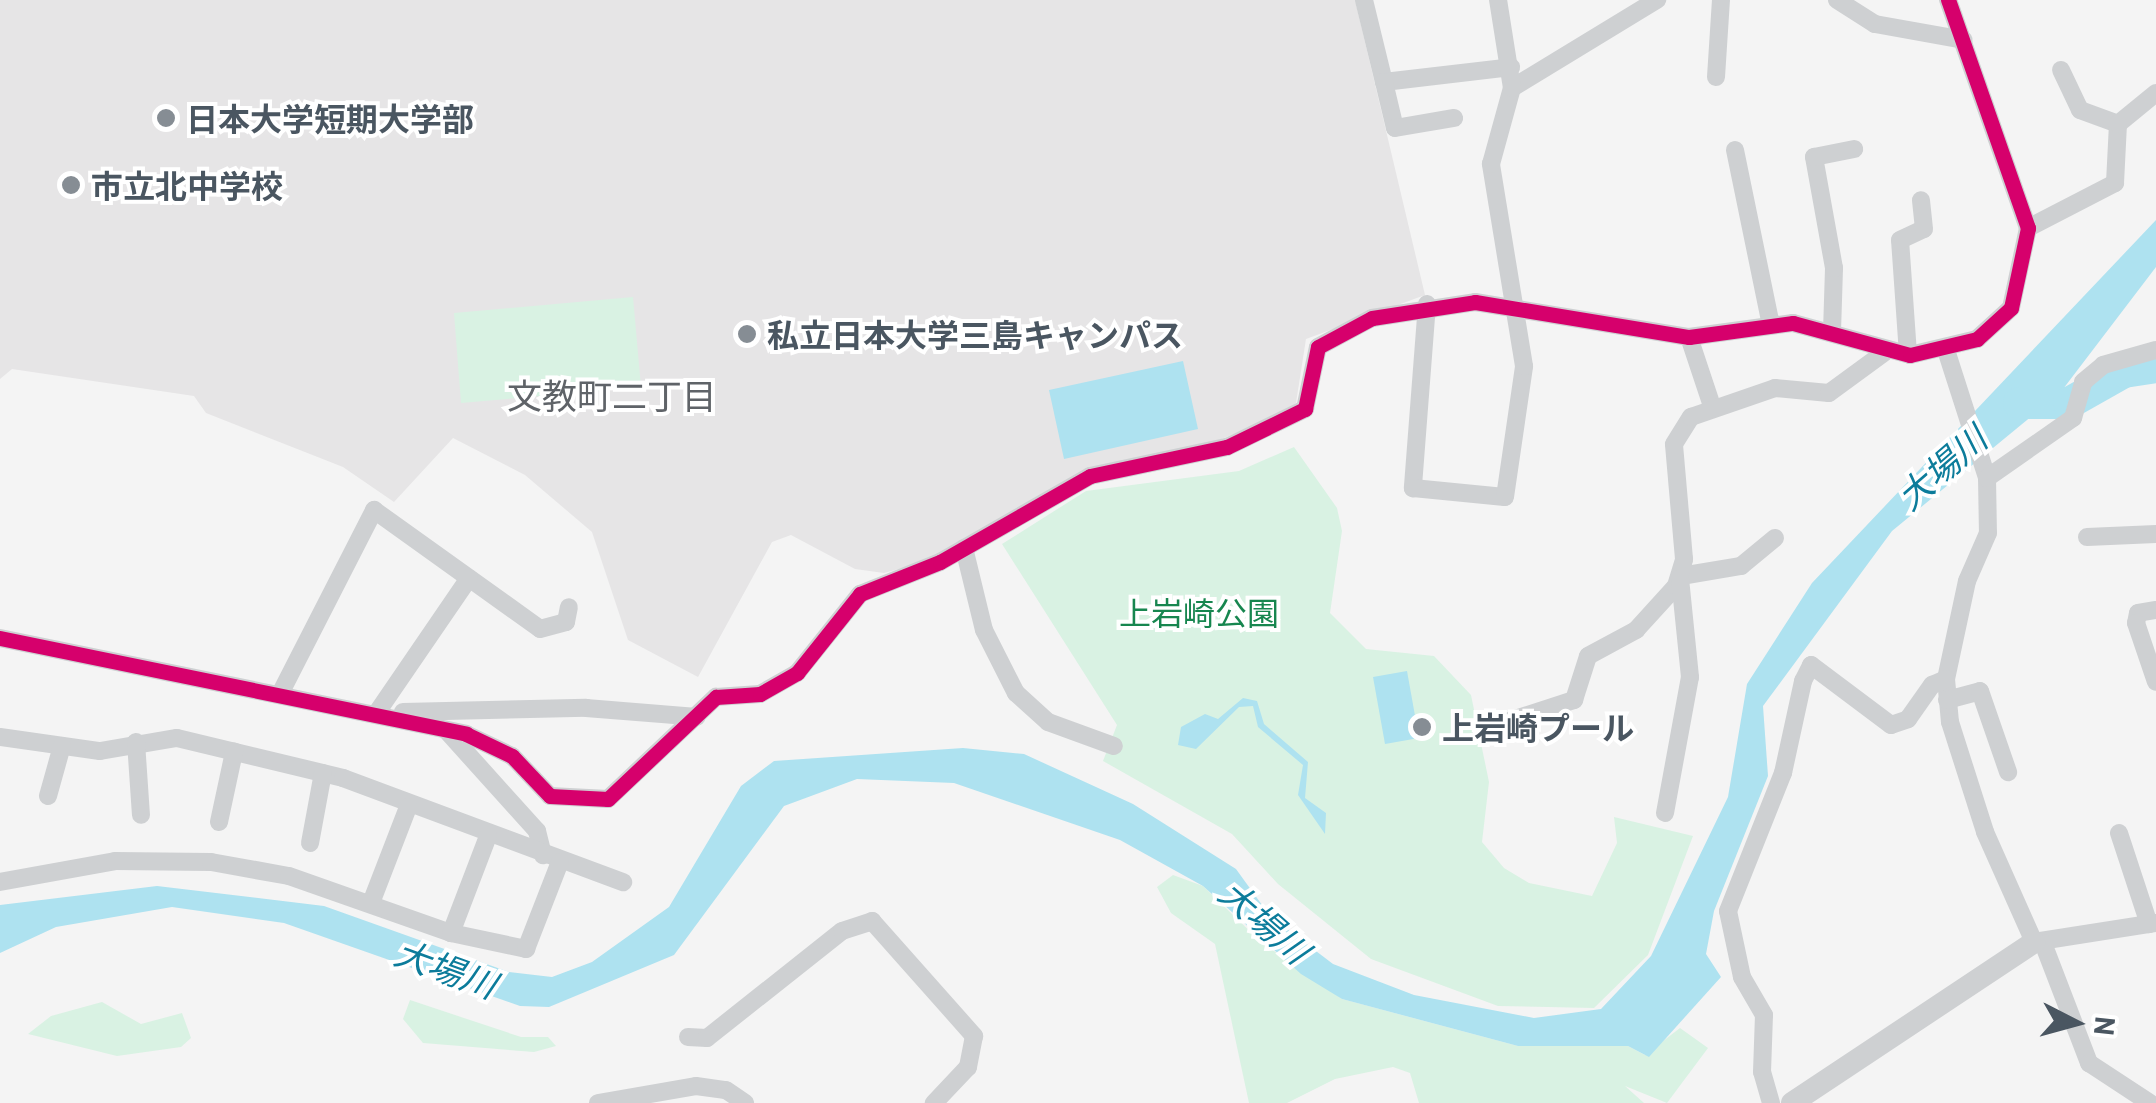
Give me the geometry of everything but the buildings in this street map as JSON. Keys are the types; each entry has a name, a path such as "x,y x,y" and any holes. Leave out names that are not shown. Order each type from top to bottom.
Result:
{"street":[{"path":"1427,304 1412,488 1493,499 1510,494 1524,366 1491,164 1512,88 1512,67 1498,0"},
{"path":"1512,88 1656,0"},
{"path":"1716,77 1721,0"},
{"path":"1837,0 1875,24 1964,40"},
{"path":"0,638 382,712 500,748 550,796 595,802 626,786 721,695 783,683 823,650 844,605 964,548 1090,476 1227,447 1306,409 1318,347 1354,325 1427,304 1514,305 1689,337 1771,325 1832,332 1886,352 1908,354 1946,350 1978,339 2011,308 2028,228 1948,0"},
{"path":"1370,1 1395,128 1454,118"},
{"path":"1384,82 1512,67"},
{"path":"2061,70 2080,110 2118,124"},
{"path":"2028,228 2115,184 2118,124 2156,93"},
{"path":"1832,332 1834,268 1814,157 1854,148"},
{"path":"1735,150 1771,325"},
{"path":"1908,354 1900,240 1924,229 1920,200"},
{"path":"1689,337 1712,406"},
{"path":"1946,350 1986,473 1988,532 1966,582 1946,679 1947,700 1985,832 2039,942 2089,1063 2150,1103"},
{"path":"1986,473 2076,412 2083,382 2114,358 2156,350"},
{"path":"1665,813 1690,677 1680,578 1676,436 1712,406 1775,388 1829,393 1886,352"},
{"path":"280,694 374,510 545,630 566,622 569,606"},
{"path":"2087,536 2156,534"},
{"path":"1480,730 1574,700 1588,656 1636,630 1680,578 1741,566 1775,538"},
{"path":"964,548 984,630 1016,692 1048,722 1114,746"},
{"path":"382,712 469,578"},
{"path":"2156,610 2138,613 2136,622 2156,682"},
{"path":"1771,1103 1762,1072 1764,1015 1738,967 1728,910 1783,773 1803,681 1811,665 1890,725 1908,719 1937,680 1946,679"},
{"path":"1947,700 1980,691 2008,772"},
{"path":"382,712 586,708 697,716"},
{"path":"0,882 115,861 174,859 289,876 452,933 531,949 552,858 537,830 446,730"},
{"path":"0,737 114,752 158,736 234,752 323,773 623,882"},
{"path":"136,742 141,815"},
{"path":"48,796 62,746"},
{"path":"218,822 234,752"},
{"path":"310,843 323,773"},
{"path":"371,903 408,807"},
{"path":"1792,1103 2039,942 2153,924 2119,833"},
{"path":"452,933 488,836"},
{"path":"688,1037 706,1038 842,931 872,921 974,1036 968,1067 934,1103"},
{"path":"598,1103 696,1086 726,1090 746,1103"}],"shaded area":[{"name":"私立日本大学三島キャンパス","path":"0,0 1355,0 1425,295 1306,339 1296,403 1284,413 1212,443 1091,469 928,561 884,573 855,569 791,535 772,542 698,677 628,640 592,532 525,475 453,438 394,502 343,467 206,413 194,396 12,369 0,379"}],"green space":[{"path":"633,297 641,387 461,403 454,313"},
{"name":"上岩崎公園","path":"1294,447 1337,508 1342,531 1330,613 1366,649 1434,656 1471,695 1489,782 1482,842 1504,868 1529,883 1592,896 1617,843 1614,817 1693,836 1648,955 1594,1008 1498,1006 1371,959 1278,884 1232,834 1103,761 1117,725 1002,544 1086,491 1239,471"},
{"path":"1173,875 1203,886 1261,942 1342,999 1518,1046 1628,1046 1645,1055 1680,1028 1708,1048 1667,1103 1625,1086 1644,1103 1419,1103 1410,1073 1393,1067 1335,1079 1287,1103 1249,1103 1215,944 1171,913 1157,887"},
{"path":"410,1000 521,1037 548,1037 556,1046 534,1052 423,1043 403,1019"},
{"path":"102,1002 141,1024 182,1013 191,1038 181,1047 117,1056 28,1034 51,1016"}],"water":[{"name":"大場川","path":"2156,220 2156,267 2060,393 1892,531 1763,706 1768,776 1714,911 1706,954 1721,977 1649,1057 1628,1046 1518,1046 1342,999 1301,974 1203,886 1120,840 954,783 857,779 784,806 674,955 549,1007 520,1006 284,923 172,907 56,927 0,953 0,905 157,886 324,906 509,972 552,977 592,962 669,907 741,786 774,761 963,748 1024,754 1133,804 1236,869 1270,916 1333,964 1414,995 1534,1018 1601,1009 1651,956 1728,797 1747,684 1812,583"},
{"path":"1183,361 1198,429 1064,459 1049,390"},
{"path":"1407,671 1419,738 1385,744 1373,677"},
{"path":"1243,698 1257,701 1264,724 1308,762 1305,798 1326,813 1325,834 1298,795 1303,765 1258,727 1253,706 1239,707 1196,749 1178,745 1181,727 1205,714 1218,719"}],"waterway":[{"path":"2019,403 2069,403 2124,372 2156,367"}],"cycle path":[{"path":"0,638 466,734 512,756 550,796 608,799 716,697 760,694 797,673 860,594 940,562 1090,476 1227,447 1305,409 1318,347 1372,318 1475,302 1689,337 1793,323 1910,355 1977,339 2011,308 2028,228 1948,0"}],"place":[{"name":"日本大学短期大学部","path":"166,118"},
{"name":"市立北中学校","path":"71,185"},
{"name":"私立日本大学三島キャンパス","path":"747,334"},
{"name":"上岩崎プール","path":"1422,727"}],"district":[{"name":"文教町二丁目","path":"612,395"}]}
